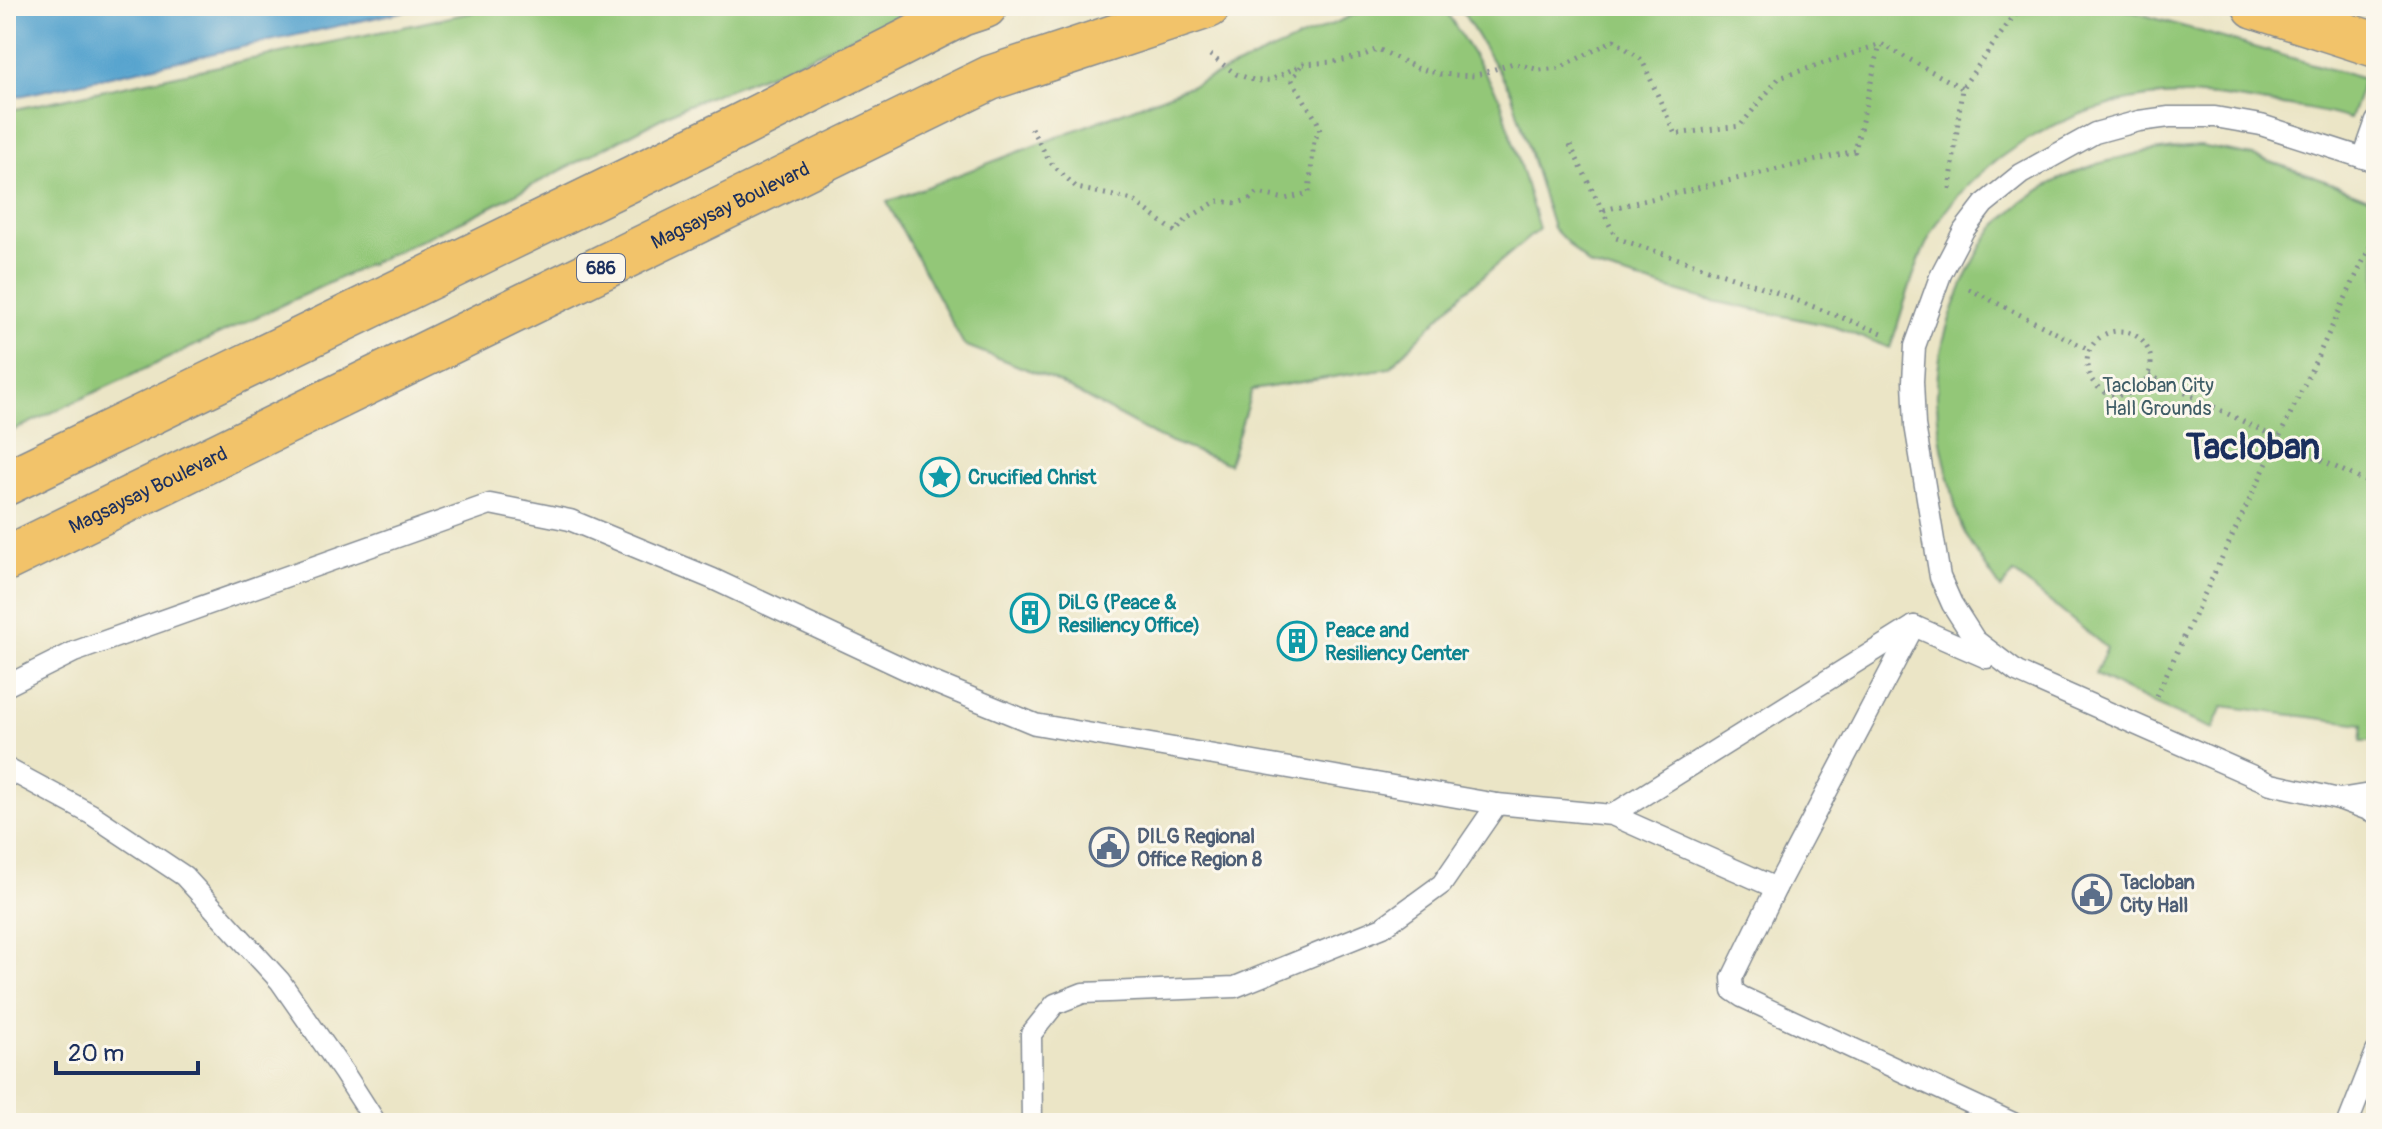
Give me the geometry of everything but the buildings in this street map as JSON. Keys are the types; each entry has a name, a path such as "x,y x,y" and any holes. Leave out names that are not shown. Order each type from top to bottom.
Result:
{"main road":[{"path":"6,483 740,126 961,14 985,6"},
{"name":"Magsaysay Boulevard","path":"6,559 990,78 1208,6"},
{"path":"2255,6 2376,45"}],"lane":[{"path":"2017,672 1975,640 1952,604 1940,577 1915,425 1915,346 1941,274 1964,230 1984,204 2021,174 2095,133 2139,121 2169,117 2215,117 2261,125 2369,160 2376,121"},
{"path":"6,686 74,652 490,504 570,520 713,579 935,683 1035,724 1497,804 1612,815 1776,888"},
{"path":"1914,626 2271,784 2339,799 2376,813"},
{"path":"1612,815 1914,626"},
{"path":"1914,626 1776,888 1732,978 1733,991 2013,1123"},
{"path":"6,768 91,814 184,876 280,981 376,1123"},
{"path":"2339,799 2376,793"},
{"path":"1032,1123 1031,1034 1055,1004 1083,993 1235,987 1383,927 1442,884 1497,804"},
{"path":"2348,1123 2376,1052"}],"path":[{"path":"1949,197 1962,88 2021,6"},
{"path":"1208,53 1236,74 1256,81 1271,80 1303,64 1334,62 1378,49 1417,68 1440,74 1474,76 1513,63 1540,70 1560,68 1614,40 1642,60 1675,134 1740,126 1779,78 1881,44 1962,88"},
{"path":"1604,210 1855,151 1881,44"},
{"path":"1031,128 1050,162 1077,188 1133,200 1175,232 1187,219 1217,201 1237,203 1258,193 1285,199 1309,193 1314,140 1320,131 1292,80 1303,64"},
{"path":"1570,145 1616,238 1759,286 1915,346"},
{"path":"2142,726 2376,234"},
{"path":"1941,274 2090,350"},
{"path":"2113,332 2134,335 2148,349 2151,359 2149,375 2139,388 2130,393 2109,394 2092,381 2087,360 2090,350 2096,342 2113,332"},
{"path":"2149,375 2376,487"}],"green space":[{"path":"502,6 922,6 791,65 685,106 481,212 6,434 6,111"},
{"path":"1374,6 1440,6 1449,16 1500,98 1539,229 1463,293 1389,368 1252,390 1229,464 1158,437 1052,379 964,345 887,202 1193,85"},
{"path":"1459,6 2113,6 2364,79 2350,119 2219,96 2157,96 2096,109 2023,142 1980,174 1944,213 1919,261 1890,348 1835,327 1704,299 1590,266 1553,228 1511,92"},
{"name":"Tacloban City Hall Grounds","path":"2200,146 2253,156 2376,201 2376,741 2361,741 2363,724 2223,706 2213,729 2095,674 2107,648 2014,573 2001,589 1970,543 1957,512 1939,430 1938,372 1944,338 1956,302 1988,236 2032,195 2053,182 2126,156"}],"water":[{"path":"6,6 428,6 6,99"}],"place":[{"name":"Crucified Christ","path":"940,477"},
{"name":"DiLG (Peace & Resiliency Office)","path":"1030,613"},
{"name":"Peace and Resiliency Center","path":"1297,641"},
{"name":"DILG Regional Office Region 8","path":"1109,847"},
{"name":"Tacloban City Hall","path":"2092,894"}],"district":[{"name":"Tacloban","path":"2253,447"}]}
